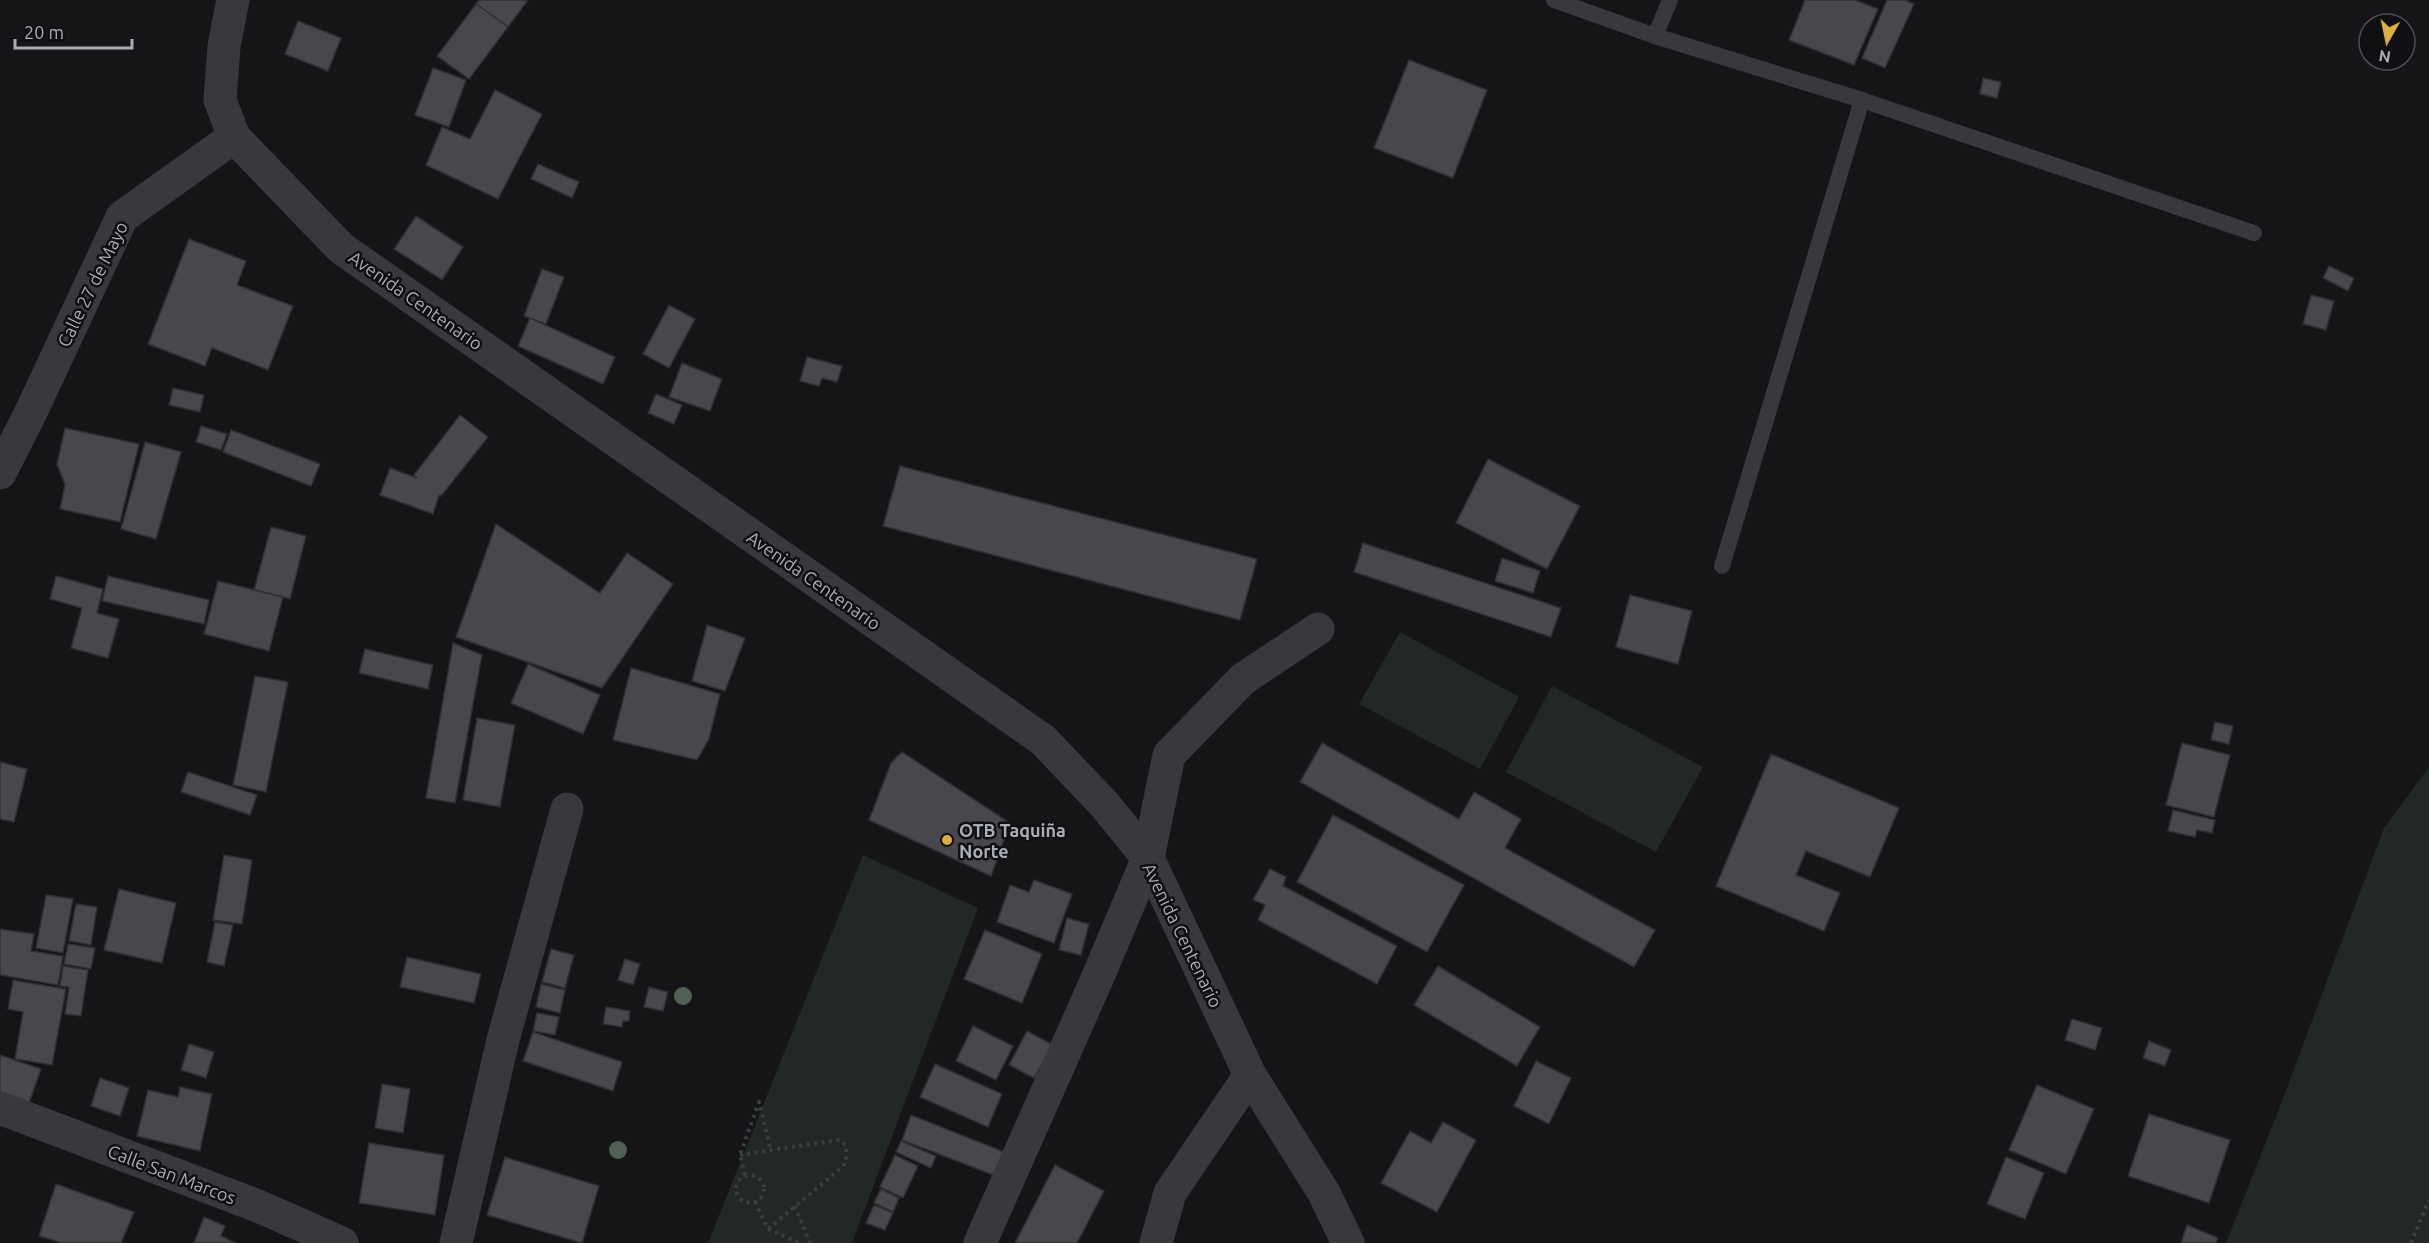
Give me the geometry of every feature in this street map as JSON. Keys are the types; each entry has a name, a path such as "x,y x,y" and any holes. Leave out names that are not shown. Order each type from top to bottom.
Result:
{"street":[{"name":"Avenida Centenario","path":"233,0 224,46 220,100 234,137 341,248 1043,740 1104,804 1148,858 1250,1075 1324,1193 1348,1243"},
{"name":"Calle 27 de Mayo","path":"0,473 122,217 234,137"},
{"path":"980,1243 1148,858 1169,755 1243,679 1318,629"},
{"path":"456,1243 503,1040 567,809"},
{"path":"1156,1243 1170,1193 1250,1075"},
{"name":"Calle San Marcos","path":"0,1108 247,1202 342,1243"}],"lane":[{"path":"1554,0 1655,36 1862,100 2254,233"},
{"path":"1655,36 1670,0"},
{"path":"1722,566 1862,100"}],"path":[{"path":"745,1175 740,1155 759,1102 771,1150"},
{"path":"740,1155 838,1140 846,1145 846,1162 841,1168 768,1229"},
{"path":"745,1175 756,1176 762,1183 763,1194 755,1202 744,1202 736,1194 737,1181 745,1175"},
{"path":"2411,1243 2429,1200"},
{"path":"755,1202 768,1229 799,1243"},
{"path":"795,1206 810,1243"}],"shaded area":[{"path":"1400,632 1519,697 1480,769 1359,704"},
{"path":"1552,686 1703,767 1656,852 1506,772"},
{"path":"2429,767 2429,1243 2226,1243 2279,1109 2384,828"},
{"path":"863,855 978,908 852,1243 708,1243"}],"building":[{"path":"479,0 528,0 508,27 476,4"},
{"path":"1805,0 1855,0 1878,9 1854,65 1789,40"},
{"path":"1887,0 1905,0 1914,4 1885,68 1862,58"},
{"path":"476,4 508,27 469,79 437,56"},
{"path":"298,21 341,38 328,71 285,54"},
{"path":"1409,60 1487,90 1453,178 1374,148"},
{"path":"433,68 466,80 449,127 415,115"},
{"path":"1983,78 2001,82 1997,98 1980,94"},
{"path":"495,90 542,114 498,199 426,165 442,127 470,139"},
{"path":"538,164 579,182 572,198 531,179"},
{"path":"416,216 463,247 442,280 394,249"},
{"path":"189,239 246,261 237,285 293,306 268,370 212,348 205,366 148,344"},
{"path":"2329,266 2354,278 2348,291 2323,278"},
{"path":"542,269 564,277 546,324 524,316"},
{"path":"2311,295 2334,301 2326,330 2303,324"},
{"path":"669,305 695,319 669,368 643,354"},
{"path":"530,318 615,357 603,384 518,346"},
{"path":"807,357 842,366 837,382 822,378 819,386 800,381"},
{"path":"682,363 722,379 710,411 669,397"},
{"path":"173,388 204,395 200,412 169,405"},
{"path":"656,394 682,405 674,424 648,413"},
{"path":"460,415 488,437 441,496 439,495 433,514 380,495 390,468 417,478 414,475"},
{"path":"201,426 227,434 221,450 196,442"},
{"path":"65,428 139,444 120,522 60,509 65,485 57,464"},
{"path":"231,430 320,464 311,486 223,452"},
{"path":"145,442 181,452 156,539 121,529"},
{"path":"1488,459 1580,506 1547,569 1456,523"},
{"path":"900,466 1257,559 1240,620 883,526"},
{"path":"496,524 600,593 627,553 673,584 602,688 456,637"},
{"path":"271,527 306,536 290,599 254,590"},
{"path":"1363,543 1561,608 1551,637 1354,572"},
{"path":"1502,558 1540,571 1533,593 1495,581"},
{"path":"56,576 103,589 97,613 119,619 108,658 71,648 82,608 50,599"},
{"path":"108,576 209,600 204,624 102,601"},
{"path":"218,581 283,597 269,651 204,634"},
{"path":"1630,595 1692,611 1678,664 1616,647"},
{"path":"707,625 745,638 725,691 692,681"},
{"path":"453,643 482,655 455,803 426,798"},
{"path":"365,649 433,665 428,689 359,673"},
{"path":"528,664 600,695 583,734 511,703"},
{"path":"631,668 720,694 709,739 697,760 613,740"},
{"path":"255,676 288,682 266,792 233,785"},
{"path":"477,718 515,725 500,807 463,800"},
{"path":"2215,722 2233,726 2229,744 2211,740"},
{"path":"1322,743 1459,819 1474,792 1521,819 1505,848 1655,930 1634,967 1300,782"},
{"path":"2182,743 2230,755 2214,817 2166,805"},
{"path":"902,752 1010,823 991,876 869,820 891,763"},
{"path":"1771,754 1899,808 1870,877 1806,851 1796,875 1840,893 1824,931 1716,886"},
{"path":"0,762 27,769 14,822 0,819"},
{"path":"188,772 257,795 250,815 181,792"},
{"path":"2173,810 2215,820 2212,833 2197,830 2195,837 2168,831"},
{"path":"1333,815 1464,885 1427,952 1297,882"},
{"path":"224,855 252,860 242,924 213,920"},
{"path":"1270,869 1286,877 1283,886 1397,946 1377,984 1258,920 1265,905 1253,900"},
{"path":"1034,880 1072,894 1054,943 997,922 1010,885 1029,892"},
{"path":"119,889 176,903 162,963 104,950"},
{"path":"46,895 73,899 63,953 36,948"},
{"path":"76,904 97,907 91,945 69,941"},
{"path":"1067,918 1089,924 1081,955 1059,950"},
{"path":"215,922 233,925 224,966 207,962"},
{"path":"0,929 34,934 31,951 63,956 58,985 0,975"},
{"path":"985,930 1042,954 1022,1003 964,979"},
{"path":"68,944 95,948 91,969 64,964"},
{"path":"551,949 574,955 565,988 542,982"},
{"path":"407,957 481,974 474,1003 400,987"},
{"path":"625,959 640,964 633,985 618,980"},
{"path":"63,966 88,970 81,1016 65,1014 69,987 60,986"},
{"path":"1438,966 1540,1027 1517,1066 1414,1005"},
{"path":"13,980 66,989 52,1065 15,1059 23,1012 8,1009"},
{"path":"541,984 565,990 560,1013 536,1007"},
{"path":"649,987 668,992 663,1011 644,1007"},
{"path":"606,1007 630,1011 629,1021 623,1021 622,1027 603,1024"},
{"path":"537,1013 559,1017 555,1035 533,1031"},
{"path":"2072,1019 2102,1028 2095,1050 2065,1040"},
{"path":"973,1026 1013,1046 996,1080 956,1061"},
{"path":"1027,1031 1053,1045 1034,1078 1009,1065"},
{"path":"533,1032 622,1062 613,1091 523,1061"},
{"path":"2149,1041 2171,1050 2165,1066 2143,1058"},
{"path":"189,1044 214,1052 206,1078 181,1070"},
{"path":"0,1055 41,1069 29,1103 0,1092"},
{"path":"1536,1061 1571,1078 1549,1124 1514,1106"},
{"path":"935,1064 1002,1094 988,1127 920,1097"},
{"path":"100,1078 129,1088 120,1116 91,1106"},
{"path":"382,1084 410,1089 403,1133 375,1128"},
{"path":"2037,1085 2094,1109 2066,1174 2009,1150"},
{"path":"180,1087 212,1094 200,1151 137,1136 148,1090 178,1097"},
{"path":"2149,1114 2230,1140 2209,1203 2128,1176"},
{"path":"911,1115 1004,1152 996,1176 902,1140"},
{"path":"1443,1122 1476,1140 1437,1212 1381,1183 1410,1131 1431,1143"},
{"path":"901,1141 936,1156 931,1168 896,1152"},
{"path":"369,1143 444,1155 435,1215 359,1203"},
{"path":"895,1155 918,1166 903,1198 880,1187"},
{"path":"505,1157 599,1186 582,1243 487,1215"},
{"path":"2006,1157 2044,1173 2025,1219 1987,1204"},
{"path":"1055,1165 1104,1191 1077,1243 1015,1243"},
{"path":"56,1184 134,1212 121,1243 62,1243 39,1236"},
{"path":"881,1189 899,1198 893,1212 874,1203"},
{"path":"874,1205 893,1213 885,1230 866,1223"},
{"path":"204,1217 225,1226 221,1236 236,1243 194,1243"},
{"path":"2187,1225 2218,1238 2216,1243 2181,1243"}],"place":[{"name":"OTB Taquiña Norte","path":"947,840"}]}
